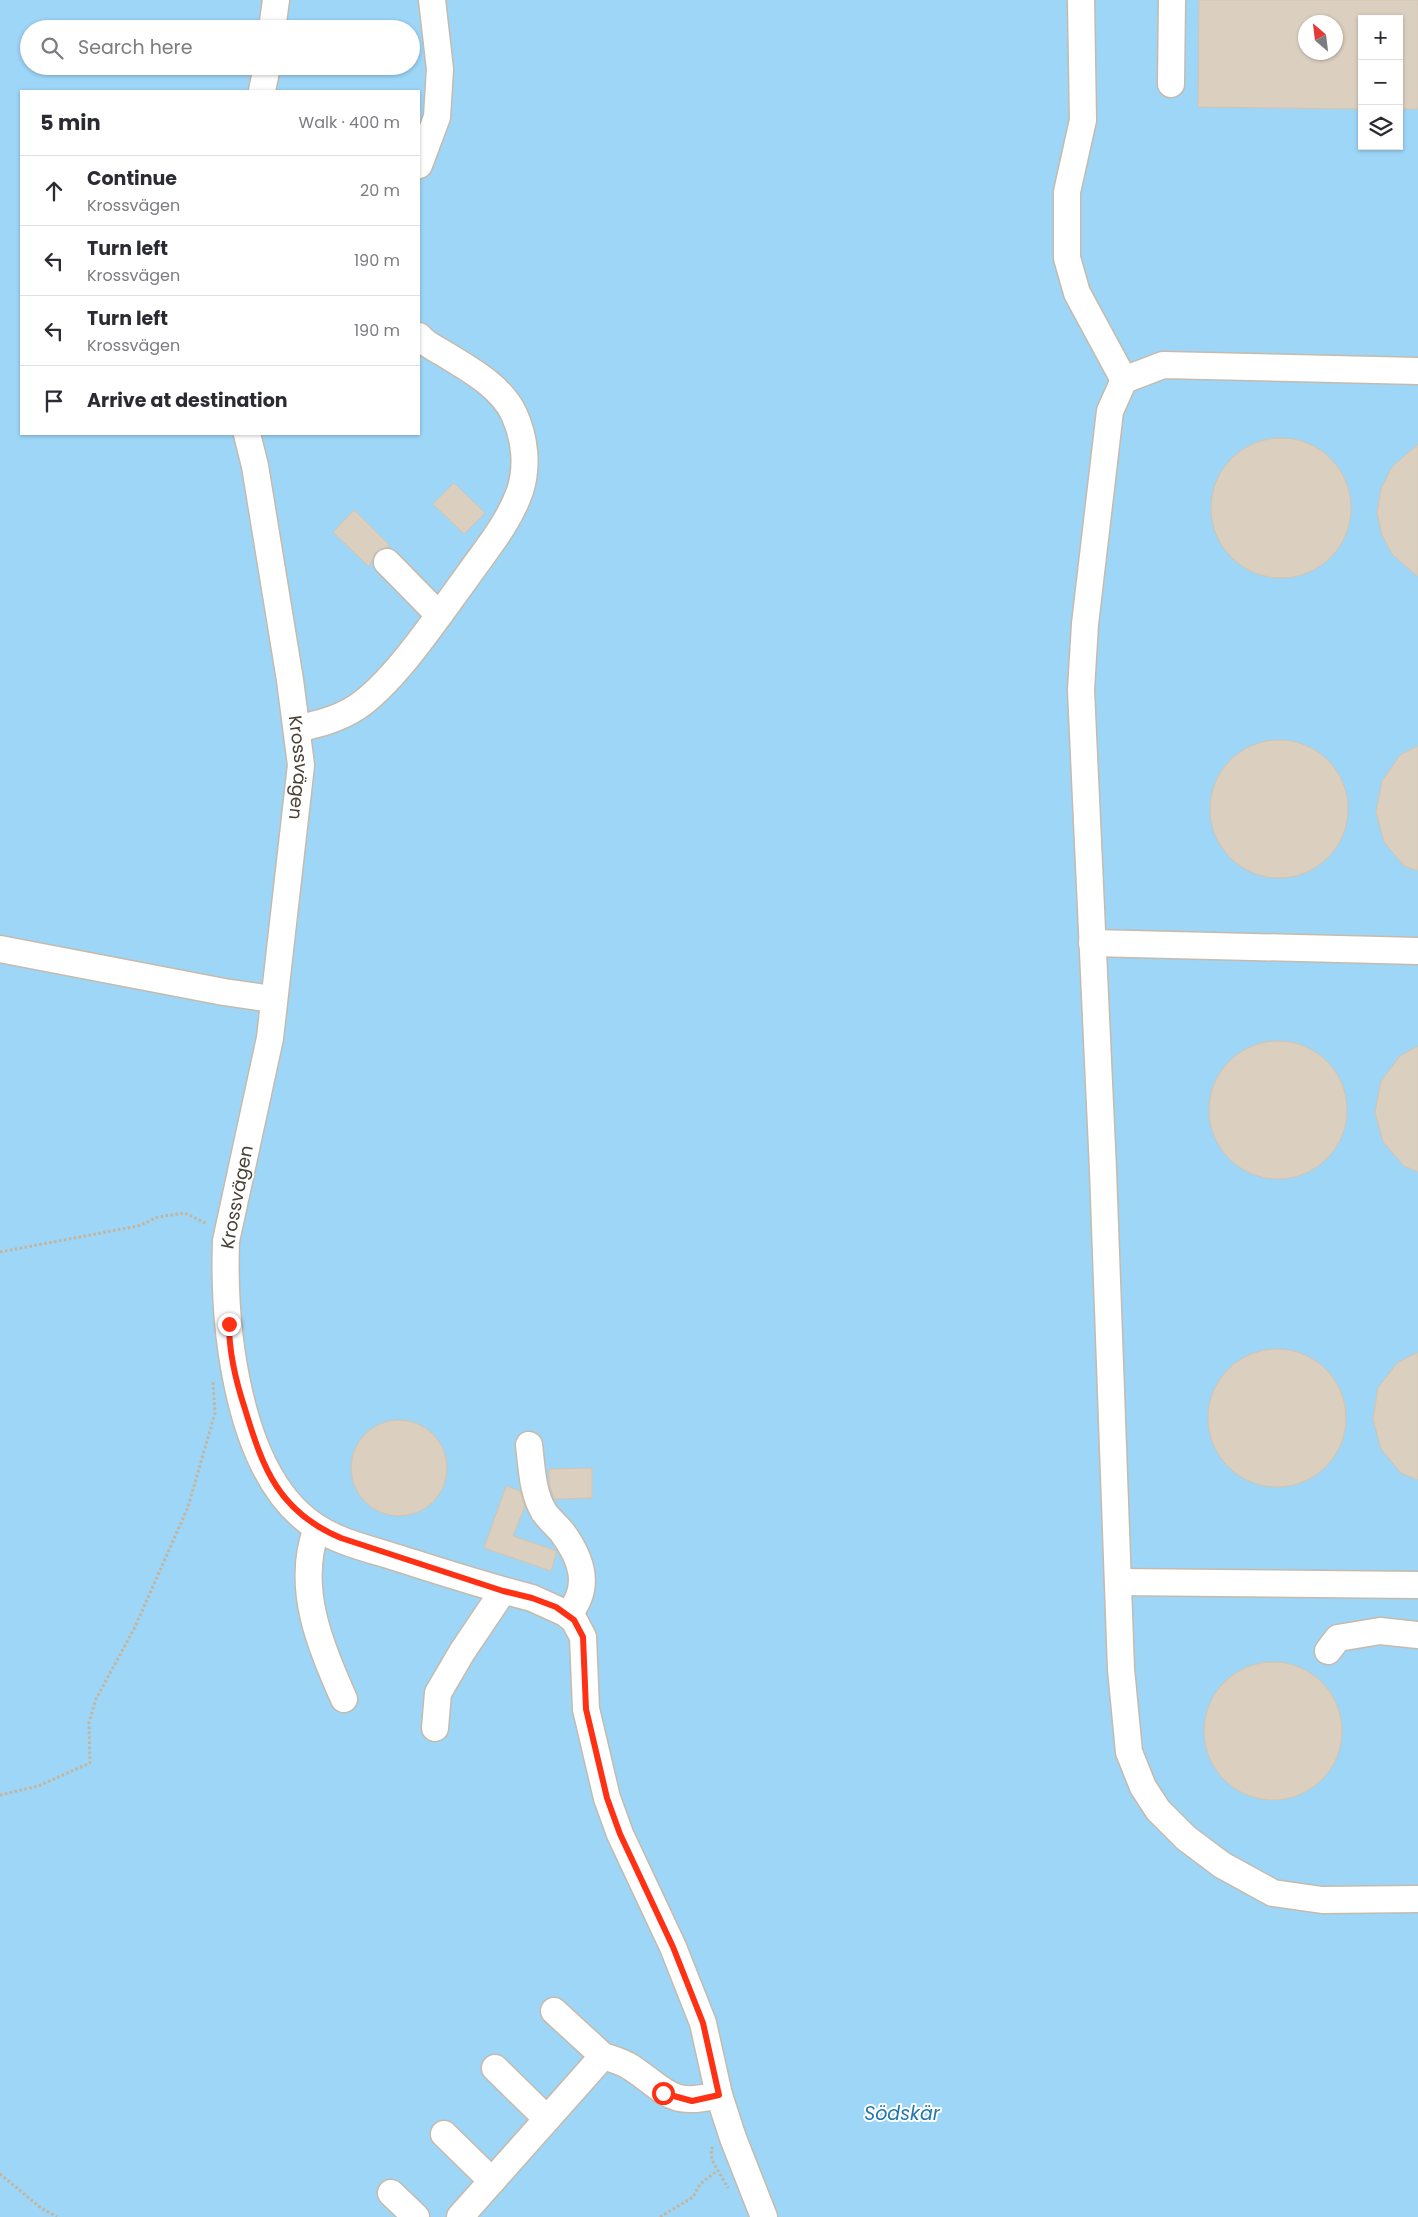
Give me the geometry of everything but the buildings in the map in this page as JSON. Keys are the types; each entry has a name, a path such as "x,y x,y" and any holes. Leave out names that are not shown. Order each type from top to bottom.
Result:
{"street":[{"path":"273,20 276,0"},
{"path":"420,161 437,117 440,69 432,0"},
{"path":"1081,0 1083,120 1067,192 1067,258 1077,293 1124,380"},
{"path":"1172,0 1172,84"},
{"path":"262,90 265,75"},
{"path":"297,729 329,722 357,707 382,686 439,615 506,523 520,490 526,459 522,435 513,413 501,394 475,373 420,337"},
{"path":"1418,371 1163,365 1124,380 1110,411 1085,624 1081,690 1121,1669 1129,1752 1143,1787 1158,1810 1186,1838 1222,1865 1273,1892 1322,1900 1418,1899"},
{"name":"Krossvägen","path":"247,435 255,466 297,729 301,765 270,1038 226,1241 225,1274 229,1335 238,1387 265,1469 288,1501 317,1528 374,1550 556,1607 574,1620 583,1637 586,1709 607,1798 620,1834 673,1947 703,2023 719,2095 764,2217"},
{"path":"387,562 439,615"},
{"path":"1092,943 1418,951"},
{"path":"0,949 224,992 273,999"},
{"path":"529,1445 534,1488 545,1512 572,1547 582,1570 580,1597 568,1615"},
{"path":"317,1528 311,1543 310,1588 314,1625 323,1653 344,1699"},
{"path":"1118,1582 1418,1585"},
{"path":"435,1728 438,1692 503,1591"},
{"path":"1328,1651 1338,1638 1380,1631 1418,1635"},
{"path":"554,2011 603,2056 630,2066 663,2093 692,2101 719,2095"},
{"path":"460,2217 603,2056"},
{"path":"495,2068 547,2119"},
{"path":"444,2134 492,2181"},
{"path":"390,2193 416,2217"}],"path":[{"path":"0,1252 138,1226 158,1217 185,1213 207,1224 226,1241"},
{"path":"0,1795 38,1786 90,1763 89,1722 96,1699 135,1627 188,1507 215,1413 213,1376"},
{"path":"660,2217 692,2197 700,2184 718,2171"},
{"path":"0,2174 41,2208 57,2217"}],"water":[{"name":"Södskär","path":"0,0 1418,0 1418,2217 0,2217"}],"route":[{"path":"229,1324 229,1335 238,1387 258,1452 265,1469 275,1484 303,1517 317,1528 341,1538 503,1591 532,1598 556,1607 574,1620 583,1637 586,1709 607,1798 620,1834 643,1886 673,1947 703,2023 719,2095 692,2101 663,2093"}]}
